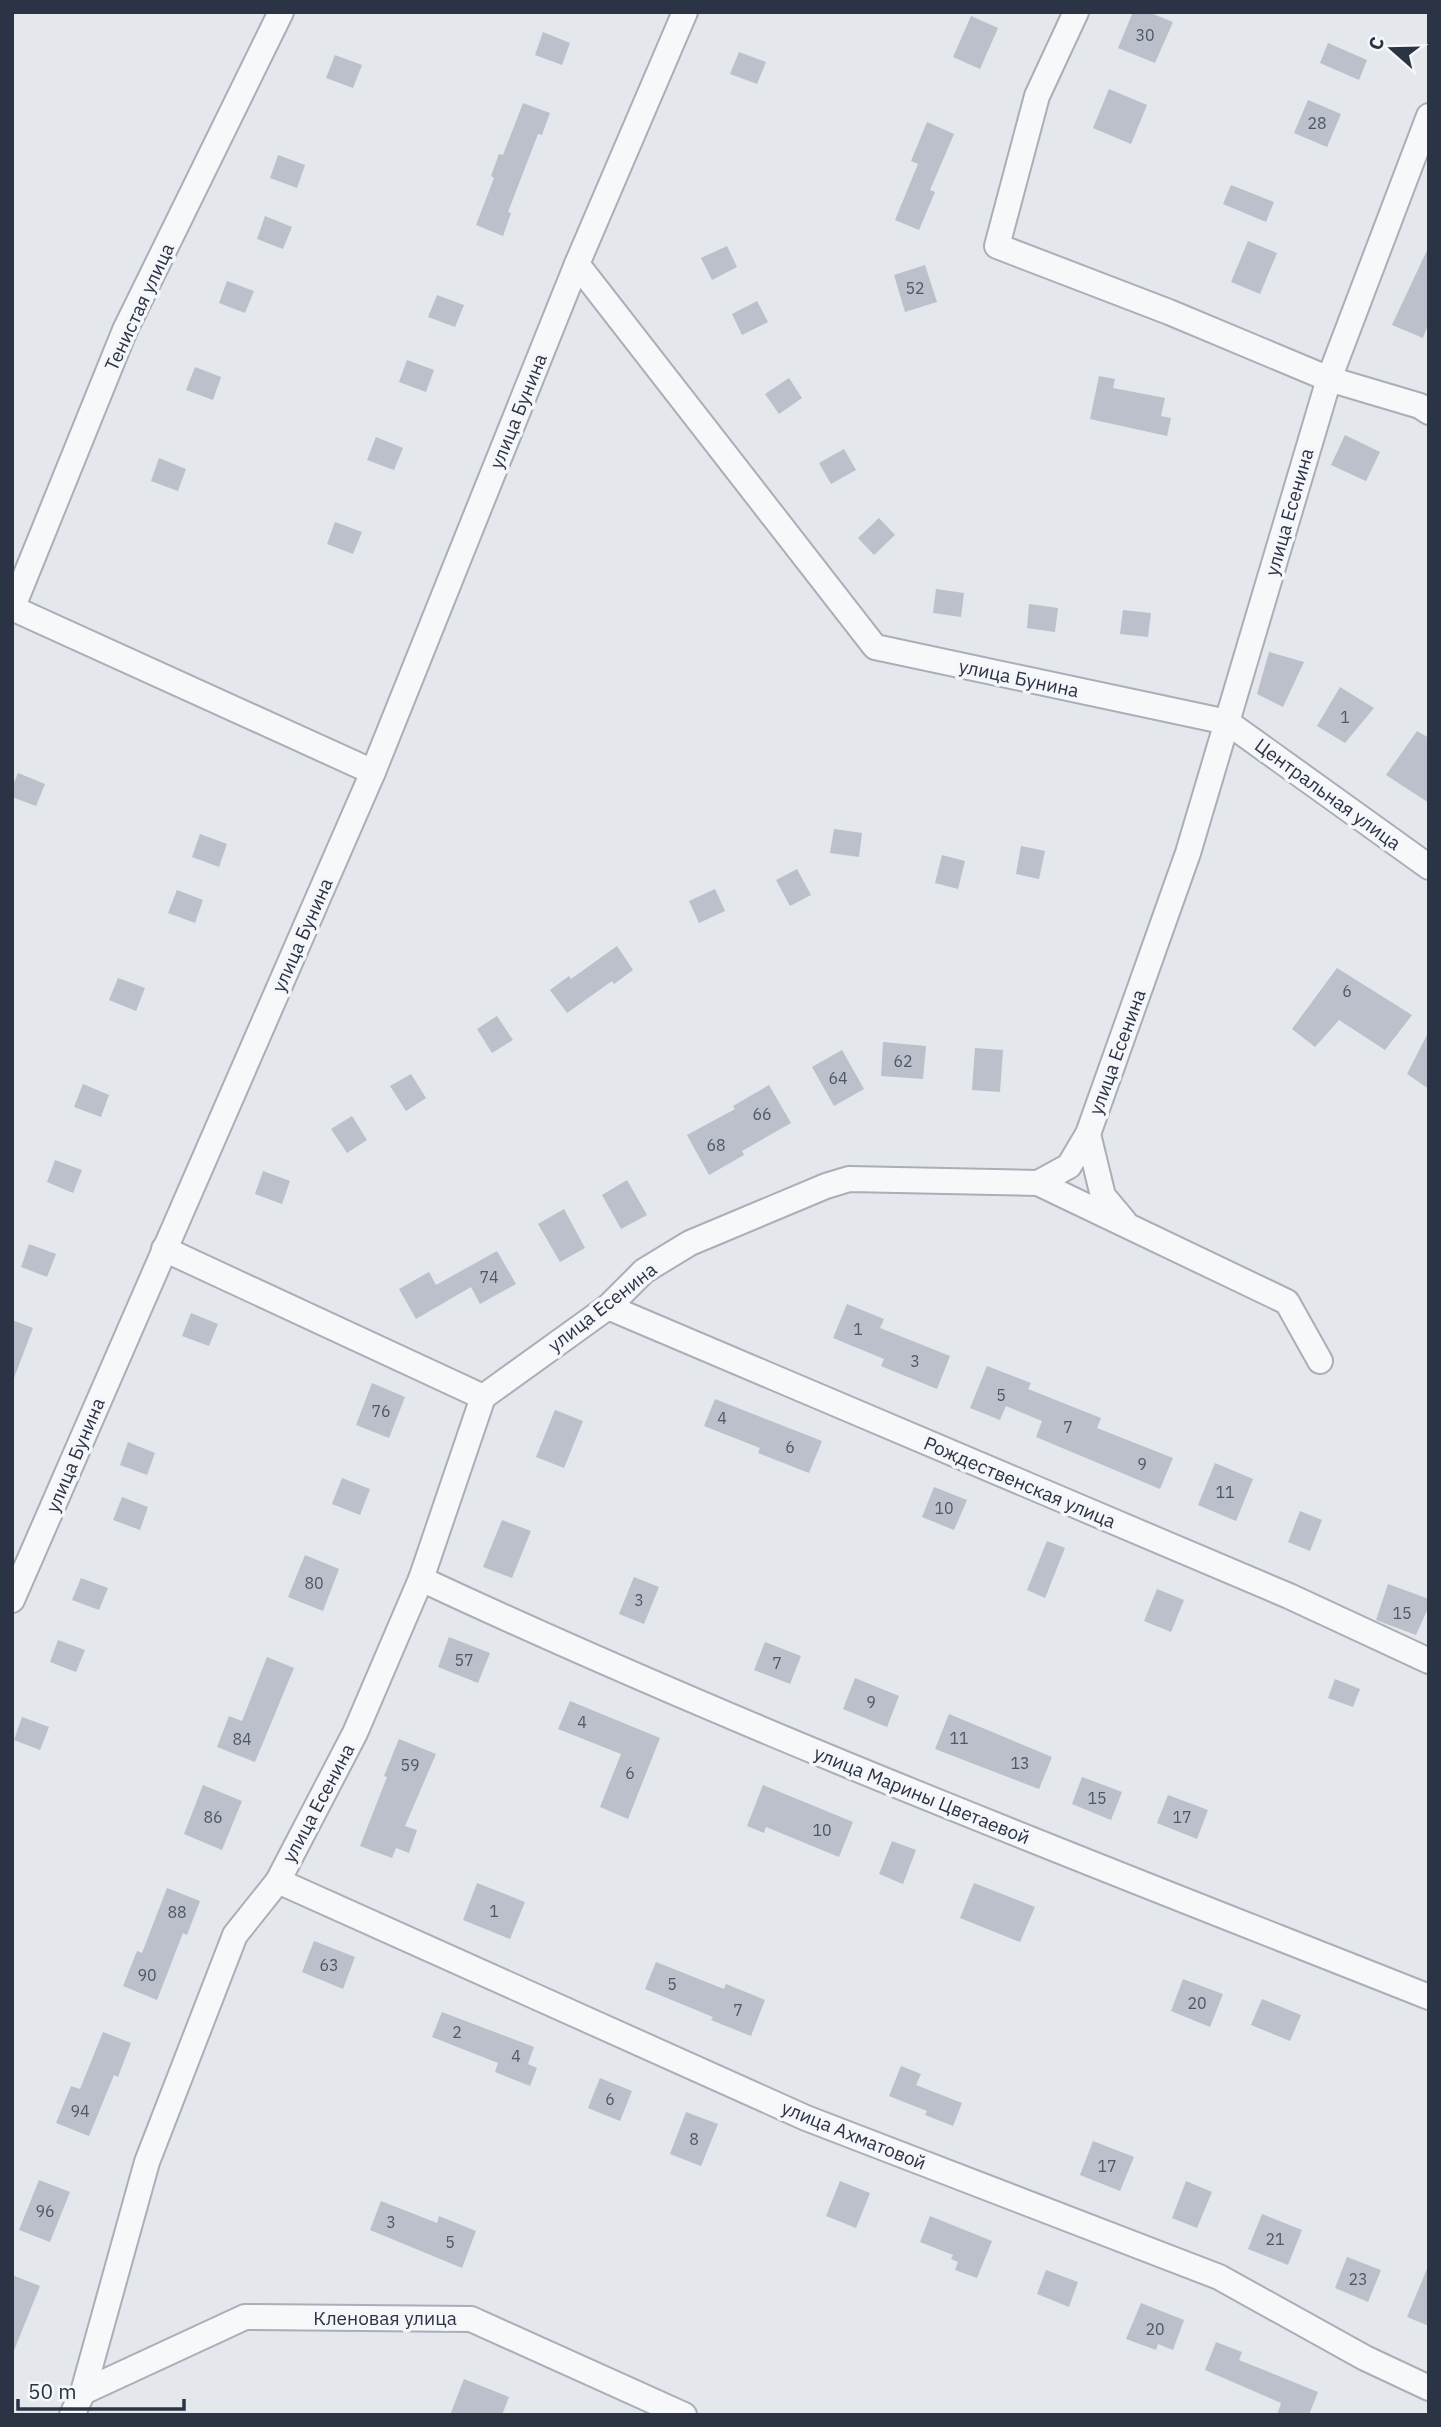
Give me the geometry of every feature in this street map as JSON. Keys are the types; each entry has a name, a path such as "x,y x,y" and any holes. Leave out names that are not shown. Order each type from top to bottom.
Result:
{"street":[{"name":"Тенистая улица","path":"12,609 125,330 281,12"},
{"name":"улица Бунина","path":"12,1600 373,772 577,264 685,12"},
{"path":"1076,12 1037,96 997,246 1169,312 1329,379 1420,406 1429,412"},
{"name":"улица Есенина","path":"72,2415 82,2392 147,2162 235,1935 278,1881 355,1733 421,1579 483,1397 608,1307 644,1271 690,1243 849,1179 1038,1183 1069,1166 1088,1134 1188,853 1329,379 1429,116"},
{"name":"улица Бунина","path":"577,264 875,647 1227,722"},
{"path":"12,609 373,772"},
{"name":"Центральная улица","path":"1227,722 1429,867"},
{"path":"1088,1134 1103,1196 1131,1230"},
{"path":"1038,1183 1131,1230 1287,1302 1320,1361"},
{"path":"164,1249 483,1397"},
{"name":"Рождественская улица","path":"608,1307 1289,1596 1429,1661"},
{"name":"улица Марины Цветаевой","path":"421,1579 555,1642 830,1759 1429,1997"},
{"name":"улица Ахматовой","path":"278,1881 806,2118 1219,2277 1365,2358 1429,2388"},
{"name":"Кленовая улица","path":"82,2392 245,2317 471,2319 684,2415"}],"building":[{"path":"1133,12 1148,12 1173,22 1155,63 1118,48"},
{"path":"971,16 998,28 980,69 953,57"},
{"path":"543,32 570,43 562,65 535,55"},
{"path":"1328,43 1367,60 1359,80 1320,63"},
{"path":"739,52 766,62 757,84 730,74"},
{"path":"335,55 362,65 353,88 326,78"},
{"path":"1109,89 1147,105 1131,144 1093,128"},
{"path":"1308,100 1341,114 1327,147 1294,133"},
{"path":"523,103 550,113 542,135 538,134 508,212 511,213 503,236 476,225 494,178 491,176 499,154 503,155"},
{"path":"927,122 954,134 930,190 935,192 919,230 895,220 918,164 911,161"},
{"path":"278,155 305,165 297,188 270,178"},
{"path":"1231,185 1274,202 1266,222 1223,204"},
{"path":"265,216 292,227 283,249 257,239"},
{"path":"1248,241 1277,253 1260,294 1231,282"},
{"path":"727,246 737,267 712,280 701,258"},
{"path":"1429,246 1429,322 1423,338 1392,325"},
{"path":"925,265 937,302 905,312 894,275"},
{"path":"227,281 254,291 245,313 219,303"},
{"path":"437,295 464,305 455,327 428,317"},
{"path":"757,301 768,322 742,335 732,314"},
{"path":"407,360 434,370 426,392 399,382"},
{"path":"195,367 221,377 213,400 186,390"},
{"path":"1099,376 1115,379 1113,388 1165,398 1161,416 1171,418 1167,436 1090,419"},
{"path":"789,378 802,398 779,414 765,394"},
{"path":"1345,435 1380,452 1366,481 1331,465"},
{"path":"376,437 403,448 394,470 367,460"},
{"path":"844,449 856,470 831,484 819,463"},
{"path":"159,458 186,469 178,491 151,481"},
{"path":"879,518 895,535 874,555 858,538"},
{"path":"335,522 362,532 353,554 327,544"},
{"path":"936,589 964,593 961,617 933,613"},
{"path":"1029,604 1058,608 1055,632 1027,628"},
{"path":"1123,610 1151,613 1148,637 1120,634"},
{"path":"1269,652 1304,662 1283,707 1257,694"},
{"path":"1340,687 1374,708 1345,743 1317,726"},
{"path":"1417,731 1429,738 1429,803 1386,775"},
{"path":"18,773 45,784 36,806 12,797 12,788"},
{"path":"834,829 862,833 859,857 830,853"},
{"path":"200,834 227,844 219,867 192,857"},
{"path":"1021,846 1045,851 1039,879 1016,874"},
{"path":"942,855 965,861 958,889 935,883"},
{"path":"797,869 811,895 790,906 776,880"},
{"path":"715,889 725,911 699,923 689,901"},
{"path":"177,890 203,900 195,923 168,913"},
{"path":"617,946 633,970 614,984 612,981 567,1013 550,990 569,976 571,979"},
{"path":"1337,968 1412,1015 1385,1050 1339,1020 1315,1047 1292,1029"},
{"path":"118,978 145,988 136,1011 109,1000"},
{"path":"497,1016 513,1040 492,1053 477,1029"},
{"path":"1429,1031 1429,1089 1407,1074"},
{"path":"883,1042 926,1046 923,1079 881,1076"},
{"path":"975,1048 1003,1050 1000,1092 972,1090"},
{"path":"842,1050 864,1089 834,1106 812,1067"},
{"path":"411,1074 426,1098 406,1111 390,1086"},
{"path":"83,1084 109,1095 101,1117 74,1107"},
{"path":"769,1085 791,1123 742,1151 744,1155 709,1175 687,1135 735,1109 733,1106"},
{"path":"352,1116 367,1140 347,1153 331,1129"},
{"path":"55,1160 82,1170 73,1193 47,1182"},
{"path":"263,1171 290,1181 282,1204 255,1194"},
{"path":"627,1180 647,1215 621,1229 602,1195"},
{"path":"564,1209 585,1248 560,1262 538,1224"},
{"path":"29,1244 56,1254 47,1277 21,1267"},
{"path":"497,1251 516,1284 480,1304 471,1287 416,1319 399,1289 429,1272 436,1285"},
{"path":"847,1304 884,1319 880,1328 950,1356 937,1389 881,1366 884,1359 833,1338"},
{"path":"191,1313 218,1324 209,1346 182,1336"},
{"path":"12,1320 33,1328 14,1378 12,1377"},
{"path":"987,1366 1031,1383 1028,1389 1101,1418 1097,1428 1173,1458 1160,1489 1036,1437 1042,1421 1006,1406 1000,1420 970,1408"},
{"path":"372,1383 405,1397 389,1438 356,1425"},
{"path":"715,1399 822,1441 809,1473 758,1453 760,1448 704,1426"},
{"path":"555,1410 583,1421 564,1468 536,1457"},
{"path":"128,1442 155,1453 147,1475 120,1465"},
{"path":"1215,1463 1253,1479 1236,1521 1198,1505"},
{"path":"342,1478 370,1489 360,1515 332,1504"},
{"path":"934,1487 967,1500 954,1530 922,1517"},
{"path":"122,1497 148,1507 140,1530 113,1520"},
{"path":"1300,1511 1322,1520 1310,1551 1288,1542"},
{"path":"502,1520 531,1531 512,1578 483,1567"},
{"path":"1047,1541 1065,1548 1045,1598 1027,1590"},
{"path":"305,1555 339,1569 323,1611 288,1597"},
{"path":"634,1577 659,1587 644,1624 619,1614"},
{"path":"81,1578 108,1588 99,1610 72,1600"},
{"path":"1388,1584 1429,1599 1429,1606 1416,1635 1376,1620"},
{"path":"1157,1589 1184,1600 1171,1632 1144,1621"},
{"path":"449,1637 490,1653 478,1683 438,1667"},
{"path":"58,1640 85,1650 76,1672 50,1662"},
{"path":"765,1642 801,1656 790,1684 754,1670"},
{"path":"267,1657 294,1668 255,1762 217,1747 229,1716 242,1721"},
{"path":"855,1678 899,1696 887,1727 843,1709"},
{"path":"1335,1679 1360,1689 1353,1707 1328,1698"},
{"path":"570,1701 660,1738 628,1819 600,1807 621,1754 558,1729"},
{"path":"949,1714 1052,1757 1039,1789 935,1749"},
{"path":"22,1717 49,1727 40,1750 14,1740"},
{"path":"399,1739 436,1754 405,1826 417,1830 409,1853 396,1848 392,1858 360,1846"},
{"path":"1082,1777 1122,1792 1111,1820 1072,1804"},
{"path":"203,1785 242,1801 222,1850 184,1834"},
{"path":"763,1785 853,1822 839,1857 766,1827 764,1833 747,1826"},
{"path":"1168,1795 1208,1810 1197,1839 1157,1823"},
{"path":"892,1841 916,1850 903,1884 879,1874"},
{"path":"477,1883 525,1902 510,1939 463,1920"},
{"path":"974,1883 1035,1907 1020,1942 960,1918"},
{"path":"167,1888 200,1901 187,1935 183,1933 157,2000 123,1986 137,1951 142,1953"},
{"path":"314,1941 355,1957 343,1989 302,1972"},
{"path":"656,1962 724,1989 726,1984 765,2000 751,2036 645,1989"},
{"path":"1183,1979 1223,1994 1210,2027 1171,2011"},
{"path":"1262,1999 1301,2015 1290,2041 1251,2025"},
{"path":"442,2012 534,2047 528,2064 537,2068 530,2086 495,2072 498,2063 432,2037"},
{"path":"103,2032 131,2043 118,2077 114,2075 89,2136 56,2123 71,2086 80,2089"},
{"path":"901,2066 921,2074 916,2085 962,2103 953,2126 925,2115 927,2111 889,2096"},
{"path":"600,2078 632,2091 620,2121 588,2108"},
{"path":"686,2112 718,2124 701,2166 670,2154"},
{"path":"1093,2141 1134,2157 1120,2191 1080,2175"},
{"path":"39,2180 70,2192 50,2242 19,2230"},
{"path":"840,2181 870,2193 856,2228 826,2216"},
{"path":"1186,2181 1212,2192 1197,2228 1172,2218"},
{"path":"381,2201 437,2223 439,2216 476,2231 462,2268 370,2230"},
{"path":"1262,2214 1302,2230 1288,2265 1248,2249"},
{"path":"930,2216 992,2241 977,2278 955,2270 958,2262 951,2259 953,2255 920,2242"},
{"path":"1347,2257 1381,2270 1368,2302 1335,2288"},
{"path":"1429,2264 1429,2326 1407,2317"},
{"path":"1046,2270 1078,2282 1069,2307 1037,2294"},
{"path":"12,2275 40,2286 13,2353 12,2353"},
{"path":"1141,2303 1184,2320 1173,2350 1158,2344 1156,2350 1126,2339"},
{"path":"1216,2342 1242,2352 1239,2360 1318,2392 1309,2415 1277,2415 1281,2403 1205,2370"},
{"path":"464,2379 509,2397 502,2415 450,2415"}]}
